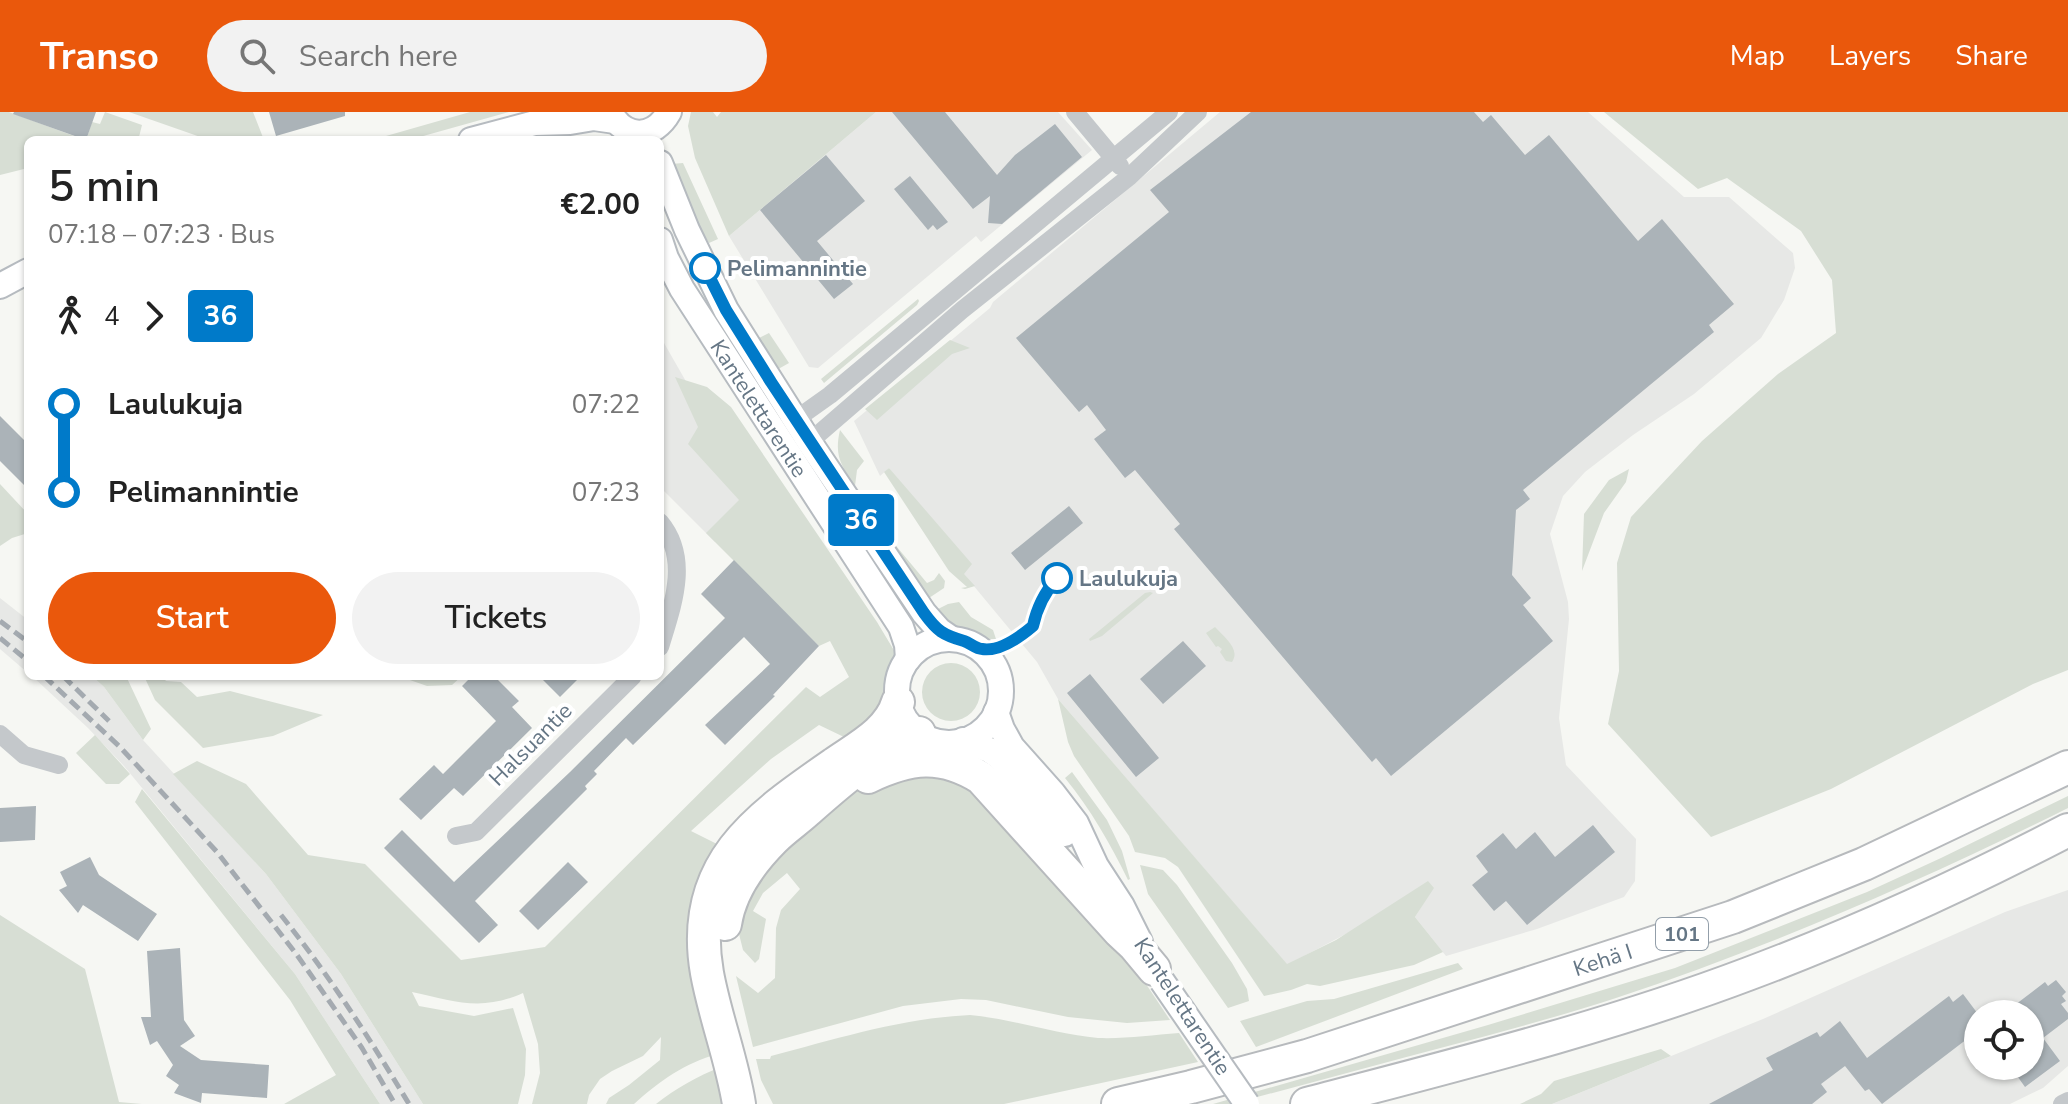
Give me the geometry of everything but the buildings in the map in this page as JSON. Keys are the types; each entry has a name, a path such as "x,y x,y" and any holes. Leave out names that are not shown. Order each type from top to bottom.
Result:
{"highway":[{"path":"739,1104 708,974 703,940 716,879 730,853 750,828 793,792 877,734 894,716 898,702"},
{"path":"761,1104 725,958 723,941 735,890 774,838 842,779 889,748 919,733"},
{"path":"803,814 859,781 895,765 930,760 964,768 990,786 1158,975"},
{"name":"Kehä I","path":"1118,1104 1307,1056 1733,917 1864,864 2060,768"},
{"path":"1307,1104 1623,1017 1734,979 1889,917 2068,830"},
{"path":"2000,865 2068,852"}],"main road":[{"path":"484,136 544,118 570,122 594,118 641,133 660,127"},
{"name":"Kantelettarentie","path":"664,173 687,230 786,427"},
{"name":"Kantelettarentie","path":"664,252 682,289 801,450 901,627 908,659"},
{"path":"0,286 24,273"},
{"name":"Kantelettarentie","path":"801,450 924,613 952,639"},
{"path":"952,639 972,644 989,658 1000,681 1000,693 996,712 982,730 963,740 940,742 919,733 906,719 898,702 898,679 908,659 928,643 952,639"},
{"name":"Kantelettarentie","path":"996,712 1012,747 1076,823 1096,866 1122,906 1158,975 1247,1104"},
{"name":"Kantelettarentie","path":"963,740 999,757 1096,866"}],"street":[{"path":"1075,112 1129,177"},
{"path":"786,427 830,395 1169,112"},
{"path":"801,450 962,310 1129,177 1198,112"},
{"path":"664,527 675,547 677,583 664,632"},
{"name":"Halsuantie","path":"456,836 476,832 629,680"},
{"path":"0,734 24,755 59,765"},
{"path":"2062,1104 2068,1101"}],"shaded area":[{"path":"0,112 9,112 74,136 24,136 24,169 0,175"},
{"path":"105,112 142,125 139,136 87,136 92,122 100,124"},
{"path":"129,112 253,112 262,136 198,136"},
{"path":"470,112 509,112 423,136 386,136"},
{"path":"691,112 713,112 717,117 721,112 876,112 729,236 695,158 688,126"},
{"path":"876,112 1058,112 1092,150 981,242 976,236 818,368 809,367 729,236"},
{"path":"1220,112 1588,112 1684,197 1729,197 1793,253 1795,268 1784,300 1761,338 1694,394 1585,472 1563,496 1550,534 1568,602 1559,718 1566,765 1636,839 1635,881 1624,897 1537,929 1446,956 1415,917 1433,888 1287,965 1058,699 1037,662 973,585 968,587 889,468 880,476 854,421"},
{"path":"1604,112 2068,112 2068,670 2033,684 1831,789 1711,837 1608,724 1619,671 1617,563 1631,517 1702,441 1778,374 1836,333 1832,280 1801,231 1727,178 1698,189"},
{"path":"683,163 718,239 709,243 692,216 671,164"},
{"path":"918,299 917,305 824,383 821,379"},
{"path":"769,333 789,363 773,372 759,338"},
{"path":"950,340 970,348 952,354 877,420 865,409"},
{"path":"664,343 755,502 715,542 664,491"},
{"path":"675,377 707,387 731,407 877,622 898,657 888,699 880,711 844,737 819,725 771,759 691,831 717,844 706,865 718,1054 694,1062 673,1074 634,1104 606,1104 609,1098 660,1060 661,1037 643,1056 600,1079 587,1104 532,1104 540,1073 538,1044 523,993 494,1002 468,1003 412,992 419,1006 474,1016 513,1008 526,1049 525,1075 518,1104 423,1104 341,974 266,874 173,774 197,761 246,784 308,855 365,864 461,960 545,947 806,687 820,697 849,677 830,641 819,646 706,533 739,500 688,444 698,427"},
{"path":"840,430 864,461 857,470 855,486 840,460"},
{"path":"889,468 972,564 964,574 975,586 961,588 967,587 949,571 884,472"},
{"path":"1629,469 1626,482 1604,513 1582,571 1584,514 1609,480"},
{"path":"0,484 24,510 24,534 0,546"},
{"path":"892,541 927,583 939,573 945,581 944,588 923,602"},
{"path":"1145,593 1153,593 1102,636 1090,641"},
{"path":"0,598 24,617 24,670 0,649"},
{"path":"959,602 971,617 993,630 996,639 984,639 952,630 934,611"},
{"path":"1215,627 1233,648 1232,662 1226,661 1220,652 1222,649 1216,647 1206,633"},
{"path":"951,663 972,671 980,692 972,713 951,721 930,713 922,692 930,671"},
{"path":"36,680 96,680 104,687 143,740 266,874 341,974 423,1104 380,1104 295,974 124,766"},
{"path":"96,680 128,680 151,729 143,740"},
{"path":"146,680 181,682 197,697 230,691 323,715 273,736 203,748 155,700"},
{"path":"410,680 458,680 452,685 427,686"},
{"path":"1058,699 1287,964 1336,940 1428,881 1434,888 1415,917 1443,952 1414,965 1320,986 1307,984 1264,996 1178,867 1165,858 1135,852 1129,836 1074,756"},
{"path":"95,735 130,774 119,784 106,784 76,753"},
{"path":"1072,772 1107,820 1122,851 1130,879 1092,815 1065,778"},
{"path":"950,774 1010,818 1146,984 1170,1020 1127,1023 1068,1017 986,1000 961,999 903,1006 753,1047 736,976 758,993 775,978 776,928 781,910 800,889 787,873 763,893 753,911 766,919 759,959 755,963 743,950 738,930 746,897 794,833 852,794 882,778"},
{"path":"142,789 295,974 380,1104 284,1104 336,1075 290,1000 135,802"},
{"path":"2068,796 2068,808 1958,861 1846,911 1674,978 1511,1029 1231,1104 1213,1104 1675,968 1867,892"},
{"path":"1140,865 1163,870 1177,885 1232,963 1247,989 1249,1001 1228,1008 1148,894"},
{"path":"2068,890 2068,1066 2043,1088 2010,1104 1552,1104 1763,1019 2005,912"},
{"path":"0,915 85,969 119,1102 142,1104 0,1104"},
{"path":"1458,963 1463,969 1256,1047 1240,1021 1307,1001 1334,999"},
{"path":"970,1015 1098,1038 1179,1033 1198,1062 1004,1104 773,1104 761,1080 756,1059 770,1059 771,1056 894,1025"},
{"path":"1661,1049 1671,1056 1552,1104 1520,1104 1541,1094 1554,1081"},
{"path":"721,1067 726,1104 656,1104 687,1083"}],"railway":[{"path":"0,621 24,639"},
{"path":"0,638 24,658"},
{"path":"48,680 120,747 217,852 297,955 362,1048 395,1104"},
{"path":"67,680 109,721"},
{"path":"281,915 348,1008 409,1104"}],"bus line":[{"name":"36","path":"705,268 726,310 810,443 924,613 939,630 952,639 972,644 981,650 1002,647 1033,626 1036,610 1045,592 1057,578"}],"place":[{"name":"Pelimannintie","path":"705,268"},
{"name":"Laulukuja","path":"1057,578"}]}
